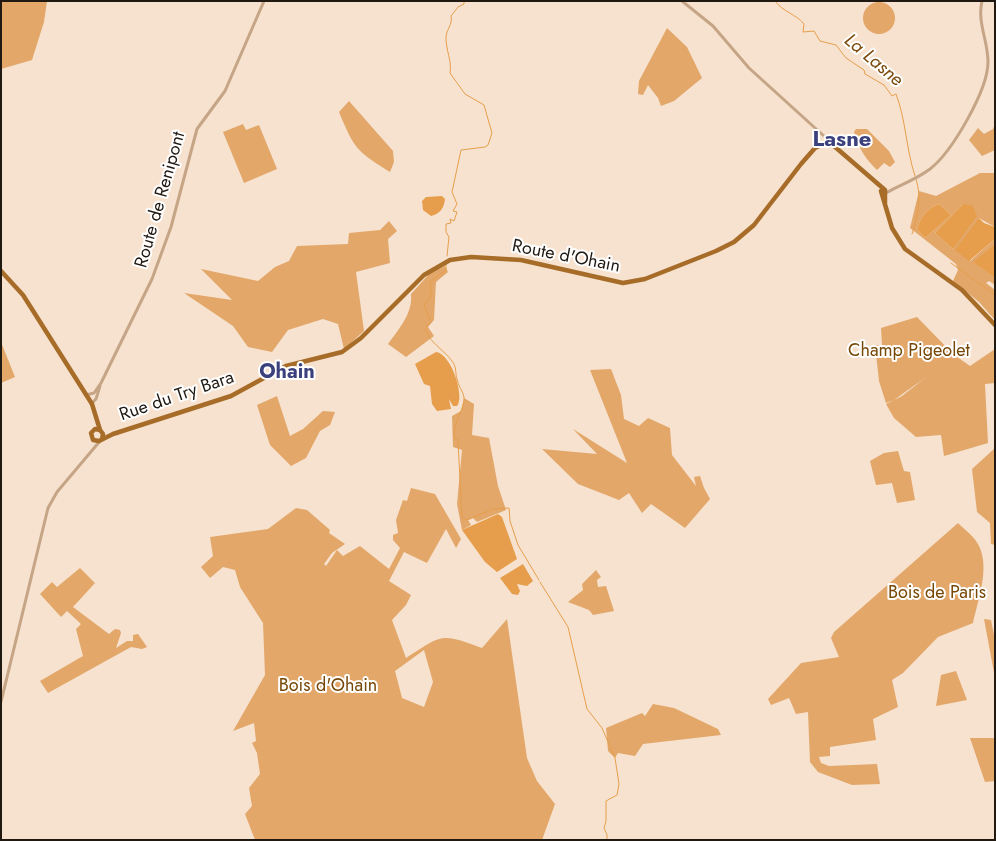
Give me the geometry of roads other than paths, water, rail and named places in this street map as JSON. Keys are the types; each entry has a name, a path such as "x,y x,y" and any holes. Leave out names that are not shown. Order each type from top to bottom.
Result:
{"main road":[{"path":"825,144 835,148 884,192 892,228 905,249 962,290 995,325"},
{"name":"Route d'Ohain","path":"350,348 424,275 438,265 456,258 511,259 616,282 641,280 716,251 739,239 758,221 813,150 825,144"},
{"path":"1,271 24,295 86,396 102,439"},
{"name":"Rue du Try Bara","path":"93,440 102,439 231,396 290,365 332,355 350,348"},
{"path":"93,440 91,434 99,431"},
{"name":"Rue du Try Bara","path":"99,431 113,434"}],"street":[{"name":"Route de Renipont","path":"90,403 152,279 171,226 197,128 225,91 264,1"},
{"path":"682,1 713,26 749,68 823,136 825,144"},
{"path":"884,192 934,166 966,122 987,68 986,50 980,21 982,1"},
{"name":"Route de Renipont","path":"86,396 94,393 101,383"},
{"path":"1,702 48,508 57,492 102,439"},
{"path":"93,440 94,448"}],"waterway":[{"path":"447,256 449,237 446,232 446,224 451,223 450,219 454,221 457,212 453,211 457,204 452,192 461,150 485,147 488,145 492,133 484,105 465,94 450,73 446,35 451,22 451,16 458,7 464,4 464,1"},
{"name":"La Lasne","path":"775,1 804,24 803,32 814,31 820,41 836,45 846,58 864,70 865,74 884,85 892,96 896,94 915,176"},
{"name":"La Lasne","path":"912,234 919,207 916,179"},
{"name":"La Lasne","path":"951,263 995,295"},
{"path":"446,264 446,270 430,282 431,296 424,305 431,322 425,329 433,342 454,363 464,401 454,432 454,438 458,440"},
{"path":"458,441 462,517 467,520 493,509 509,508 510,521 518,545 539,580"},
{"path":"540,582 568,627 587,709 602,728 615,758 619,784 617,795 606,801 604,828 607,840"}],"district":[{"name":"Lasne","path":"842,141"},
{"name":"Ohain","path":"287,373"}],"park label":[{"name":"Champ Pigeolet","path":"909,352"},
{"name":"Bois de Paris","path":"937,594"},
{"name":"Bois d'Ohain","path":"328,687"}]}
